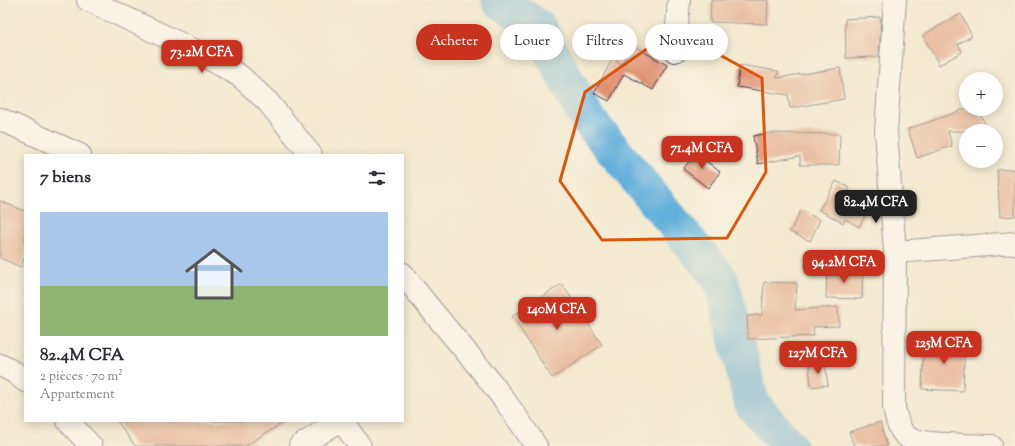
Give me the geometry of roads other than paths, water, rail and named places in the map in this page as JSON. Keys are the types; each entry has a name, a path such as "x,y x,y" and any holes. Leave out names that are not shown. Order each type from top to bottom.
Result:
{"street":[{"path":"88,0 200,53 240,76 268,102 310,154"},
{"path":"677,24 679,0"},
{"path":"895,0 886,131 895,252 893,343 894,408 898,424 906,436 919,442 991,446"},
{"path":"0,119 78,154"},
{"path":"895,252 1015,243"},
{"path":"404,275 516,415 536,446"},
{"path":"0,365 14,372 24,380"},
{"path":"69,422 91,446"},
{"path":"300,446 337,422"},
{"path":"343,422 360,446"}],"waterway":[{"path":"499,0 538,27 586,117 721,280 752,404 789,446"}]}
